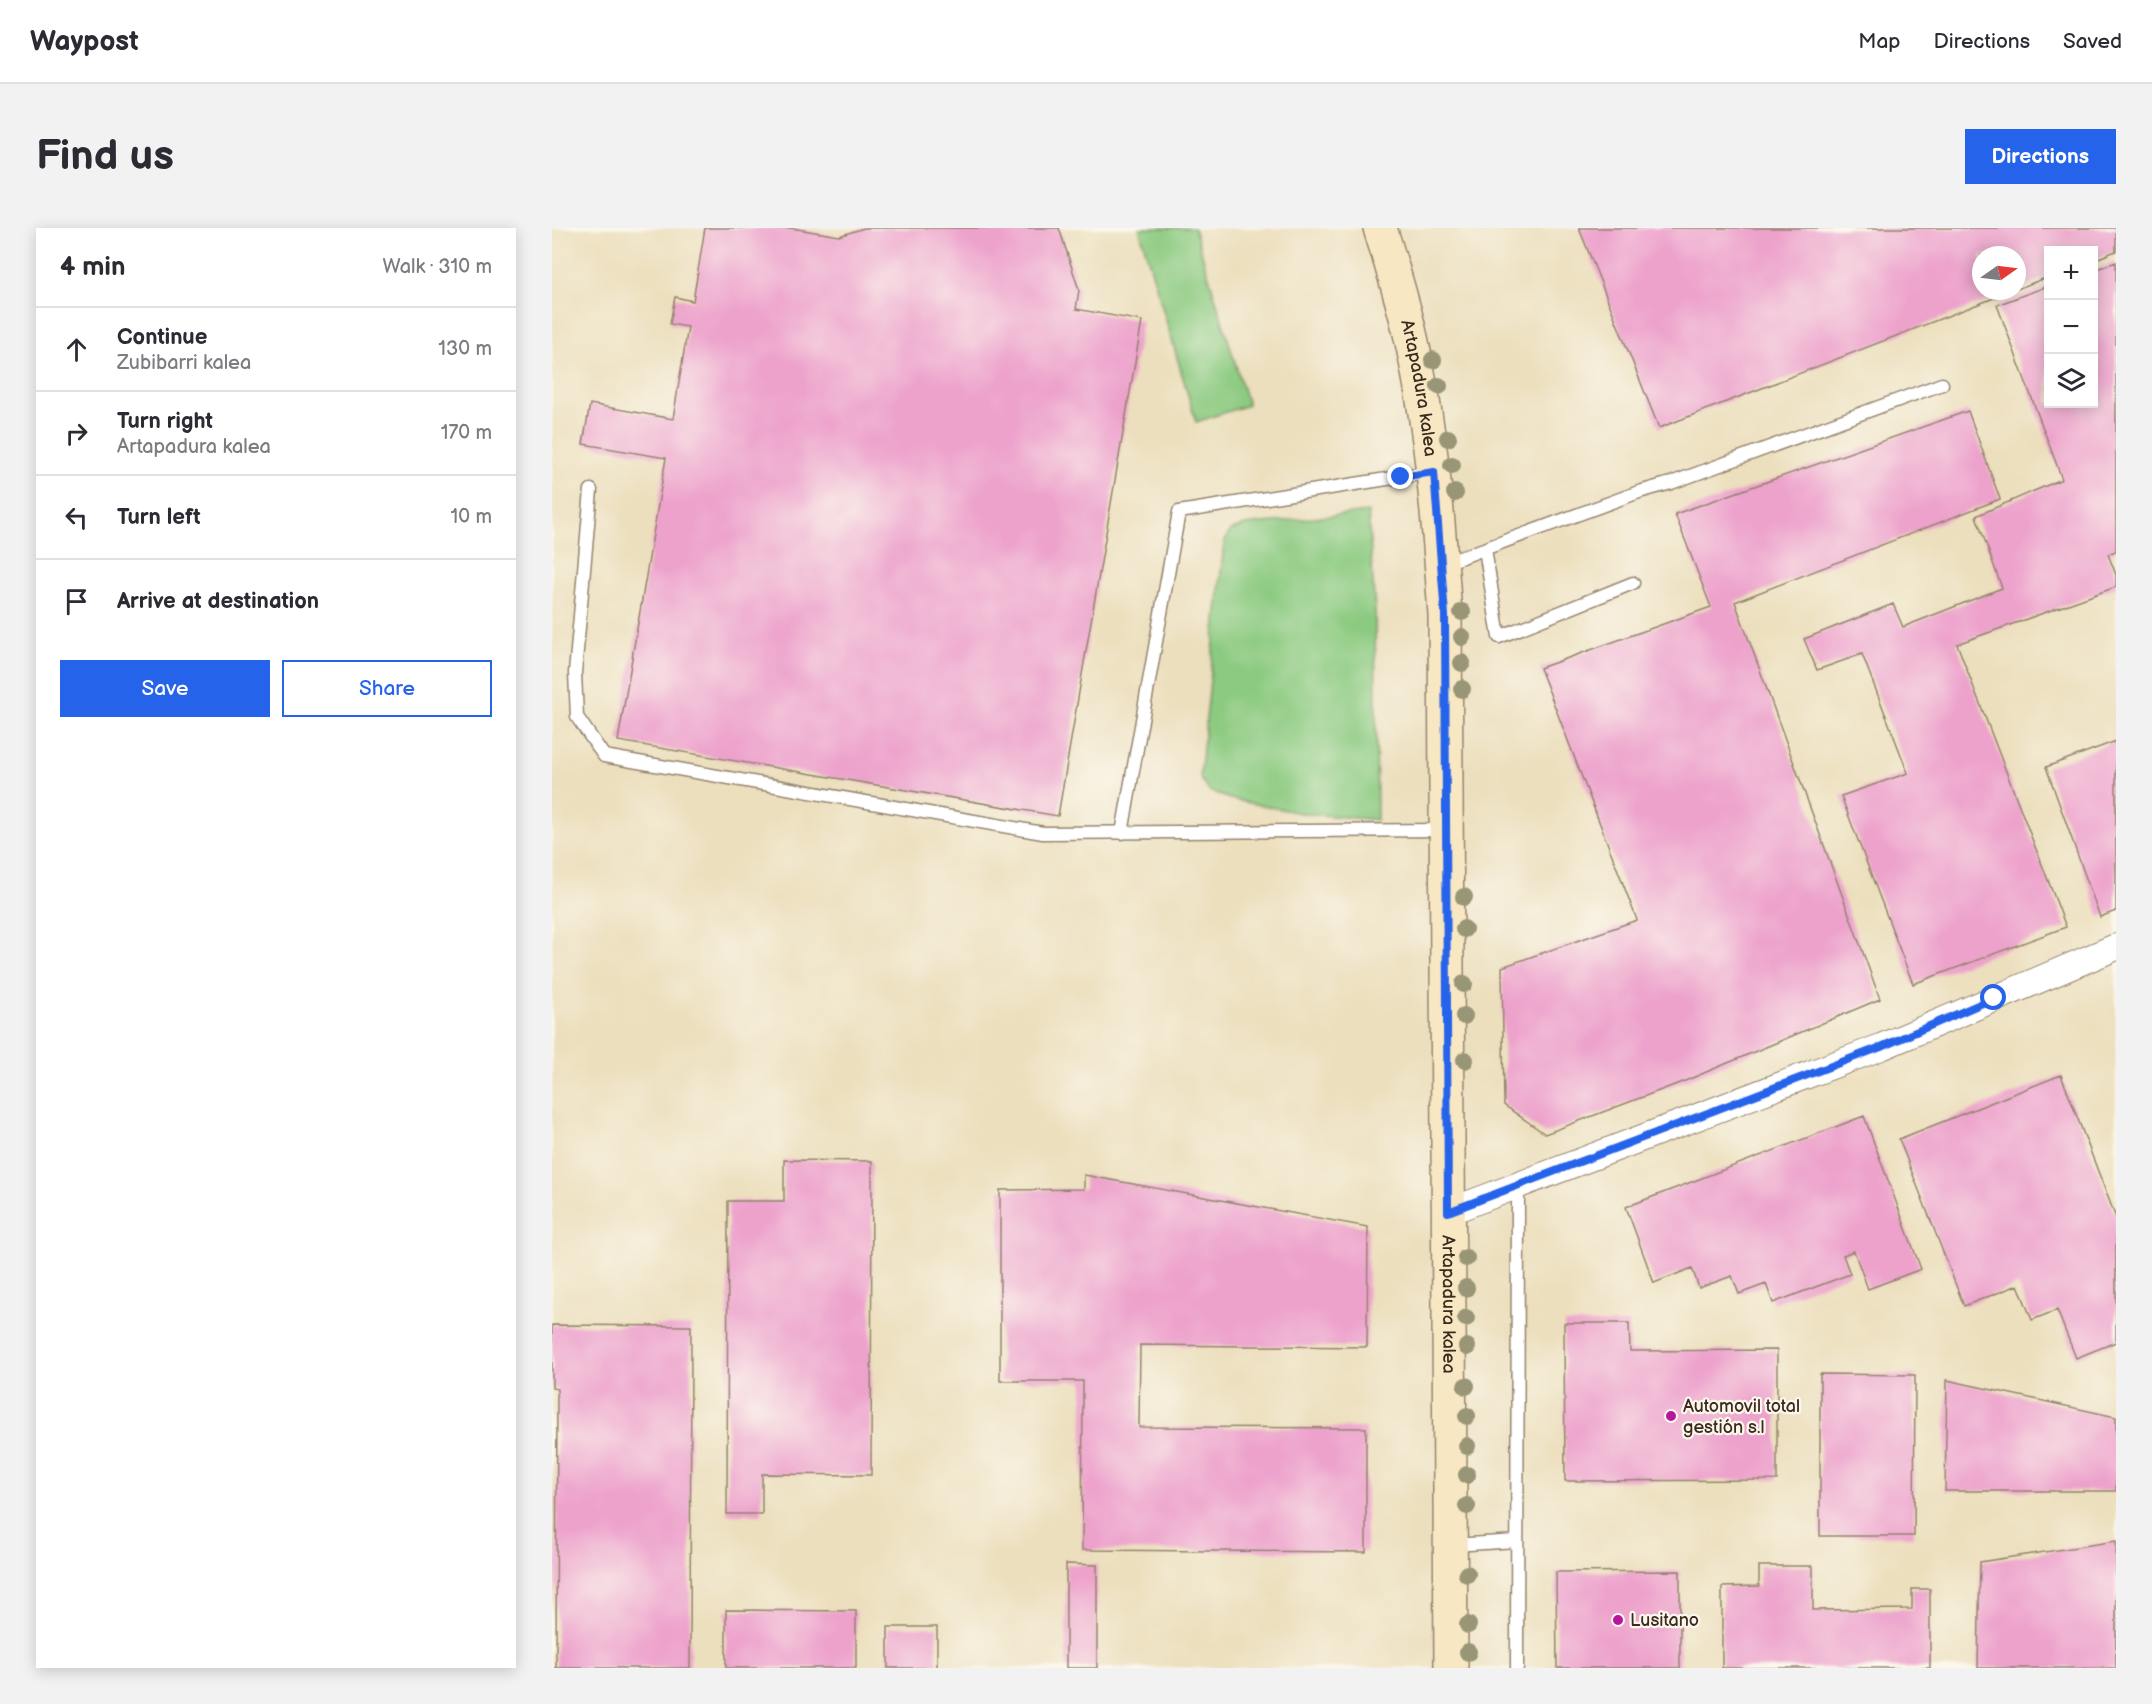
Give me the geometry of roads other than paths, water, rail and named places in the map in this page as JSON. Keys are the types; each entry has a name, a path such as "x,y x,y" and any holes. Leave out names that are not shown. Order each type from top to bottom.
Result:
{"street":[{"name":"Artapadura kalea","path":"1380,228 1413,347 1434,472 1445,615 1451,1668"},
{"path":"1448,1212 1881,1047 2116,947"}],"lane":[{"path":"1442,564 1942,384"},
{"path":"1122,833 1179,512 1434,472"},
{"path":"591,490 575,673 577,717 604,756 1043,833 1446,830"},
{"path":"1485,549 1498,637 1633,583"},
{"path":"1517,1668 1518,1185"},
{"path":"1451,1545 1517,1541"}],"place":[{"name":"Automovil total gestión s.l","path":"1671,1416"},
{"name":"Lusitano","path":"1618,1620"}]}
